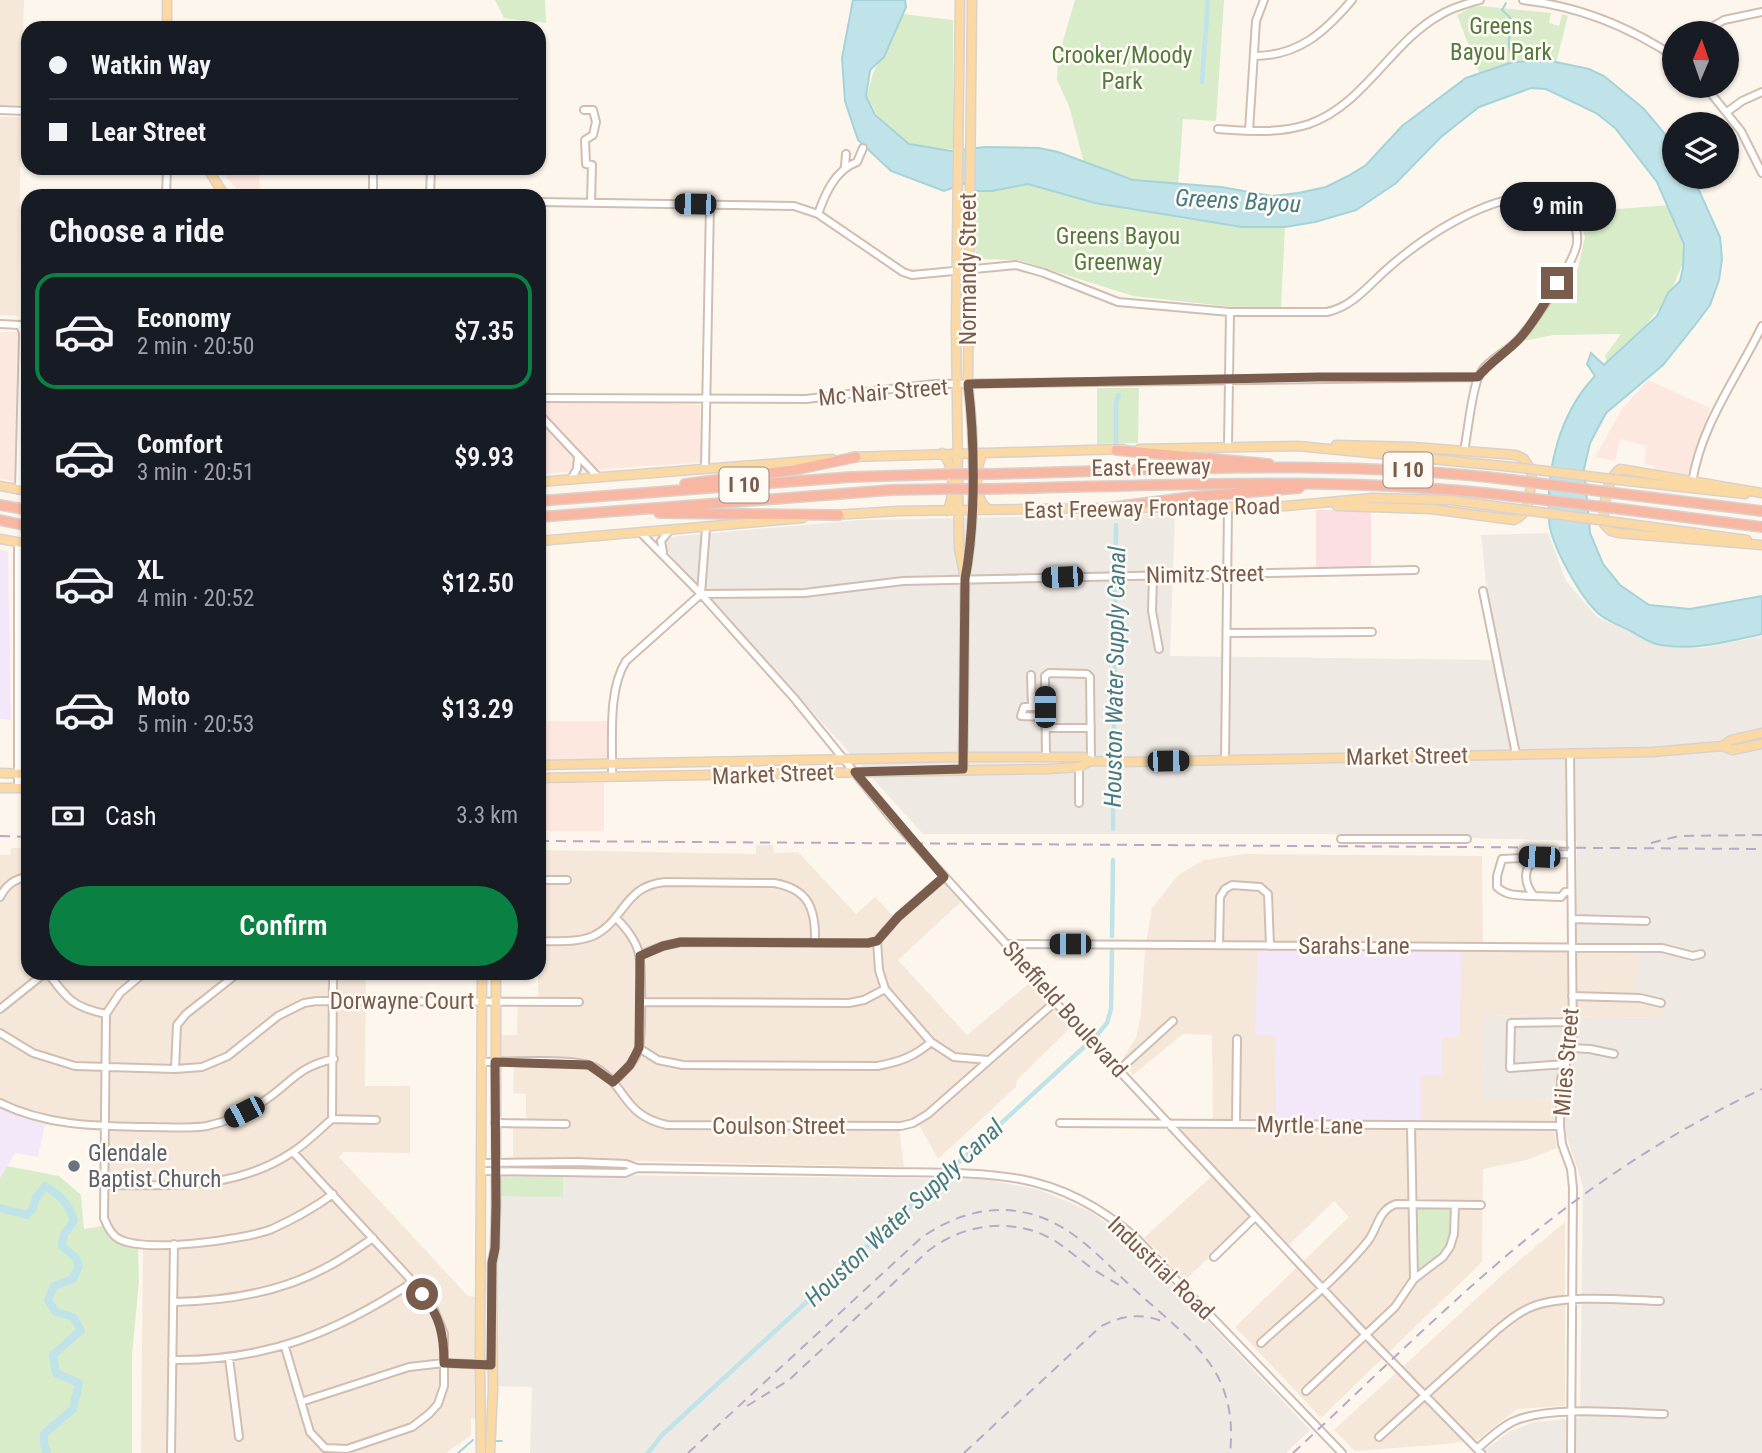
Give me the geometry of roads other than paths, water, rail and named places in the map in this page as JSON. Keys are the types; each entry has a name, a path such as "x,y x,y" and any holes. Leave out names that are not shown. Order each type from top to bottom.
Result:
{"highway":[{"path":"1116,450 1302,468"},
{"path":"576,498 794,470 856,457"},
{"name":"East Freeway","path":"546,500 850,477 1302,468 1409,470 1762,509"},
{"path":"1106,509 1192,497 1279,491 1338,483"},
{"name":"East Freeway","path":"546,516 891,490 1338,483 1423,486 1735,523 1762,529"},
{"path":"0,505 21,509"},
{"path":"605,512 839,515"},
{"path":"0,520 21,524"}],"main road":[{"path":"167,0 167,21"},
{"name":"Normandy Street","path":"960,0 957,202 958,511 959,549 965,579"},
{"name":"Normandy Street","path":"963,769 965,579 970,556 972,511 971,412 968,384 968,200 972,0"},
{"path":"546,481 856,457 943,453 1364,444 1516,455 1524,459 1532,472 1526,511 1521,517 1507,520 1399,507 1286,506"},
{"path":"1298,446 1762,494"},
{"path":"943,453 951,466 952,499 947,511"},
{"path":"983,453 978,467 979,498 983,507 990,510"},
{"path":"1691,486 1620,469 1612,477 1604,524 1611,531 1618,533 1762,544"},
{"path":"0,486 21,491"},
{"name":"East Freeway Frontage Road","path":"546,540 839,515 990,510 1228,508 1373,498 1450,500 1707,533 1762,544"},
{"path":"0,539 21,543"},
{"name":"Market Street","path":"546,765 1046,756 1123,762 1675,751 1722,746 1731,740 1762,733"},
{"name":"Market Street","path":"1722,746 1732,750 1762,744"},
{"name":"Market Street","path":"546,778 1079,767 1091,761"},
{"path":"0,773 18,774"},
{"path":"0,788 21,788"},
{"path":"481,1453 482,980"},
{"path":"490,1453 493,1389 492,1270 495,1248 496,980"},
{"path":"480,1270 492,1270"}],"street":[{"path":"1249,131 1256,21 1264,0"},
{"path":"1254,56 1270,56 1298,47 1325,29 1352,0"},
{"path":"1218,130 1290,129 1329,115 1344,105 1423,26 1458,3 1480,0"},
{"path":"1523,0 1549,2 1606,19 1662,48"},
{"path":"1722,21 1762,12"},
{"path":"1715,98 1727,112 1742,101 1762,92"},
{"path":"0,110 21,111"},
{"path":"584,110 593,110 596,122 593,135 585,140 586,164 592,165 591,202"},
{"path":"1739,128 1761,170"},
{"path":"845,166 857,162 863,148"},
{"path":"818,215 826,194 845,166 846,154"},
{"path":"546,202 794,206 818,215 903,272 921,275 1016,265 1118,302 1230,312 1326,312 1338,310 1349,303 1427,238 1454,222 1484,208 1530,196 1542,196 1563,206 1571,215 1577,230 1577,245 1571,260 1521,337 1478,377 1464,451"},
{"path":"705,468 709,204"},
{"path":"1228,446 1230,312"},
{"path":"0,324 20,325 21,328"},
{"path":"1691,486 1698,454 1714,414 1762,326"},
{"name":"Mc Nair Street","path":"546,398 806,399 915,385 1478,377"},
{"path":"546,422 598,477"},
{"path":"571,479 579,457"},
{"path":"1225,760 1228,508"},
{"path":"612,777 614,689 619,673 626,661 701,594 706,528"},
{"path":"663,554 661,541 669,531"},
{"name":"Sheffield Boulevard","path":"641,533 701,594 794,698 944,877 1055,1002 1365,1334 1479,1451"},
{"path":"18,542 18,774 21,782"},
{"name":"Nimitz Street","path":"701,594 804,593 892,582 965,579 1415,570"},
{"path":"1153,575 1152,611 1159,649"},
{"path":"1483,592 1516,754"},
{"path":"1227,633 1371,632"},
{"path":"1046,756 1047,674 1089,674 1091,761"},
{"path":"1031,675 1032,707"},
{"path":"1045,707 1022,708 1021,716 1045,717"},
{"path":"1046,728 1090,728"},
{"name":"Miles Street","path":"1570,753 1573,1022 1572,1048 1562,1079 1560,1126 1562,1144 1573,1181 1571,1453"},
{"path":"1079,767 1079,803"},
{"path":"1340,838 1467,839"},
{"path":"1571,854 1502,859 1497,887 1509,895 1561,897 1565,892 1572,891"},
{"path":"1534,896 1527,884 1526,873 1529,865 1539,857"},
{"path":"640,956 681,942 877,941 898,917 944,877"},
{"path":"0,897 6,887 21,879"},
{"path":"546,880 567,880"},
{"path":"546,941 585,939 601,931 616,918 627,901 645,887 658,883 774,883 788,886 807,900 814,916 815,943"},
{"path":"1219,945 1220,897 1225,889 1232,885 1260,887 1268,894 1270,946"},
{"path":"613,1082 630,1065 639,1048 640,1002 640,956 630,934 616,918"},
{"path":"1572,919 1646,921"},
{"path":"877,941 878,970 885,989 931,1042 954,1057 988,1060"},
{"name":"Sarahs Lane","path":"1006,944 1662,948 1693,956 1701,954"},
{"path":"0,1009 37,980"},
{"path":"52,980 66,997 83,1009 106,1014"},
{"path":"136,980 120,993 106,1014 103,1185 104,1218 107,1227 119,1239 129,1243 211,1243 270,1229 309,1211 333,1194"},
{"path":"175,1069 177,1025 186,1014 229,980"},
{"path":"332,1119 333,980"},
{"path":"640,1002 849,1003 864,1000 885,989"},
{"path":"1572,996 1640,998 1661,1003"},
{"name":"Dorwayne Court","path":"0,1033 45,1058 75,1066 175,1069 202,1067 228,1056 278,1016 304,1003 333,1000 579,1002"},
{"name":"Coulson Street","path":"482,1062 589,1065 613,1082 639,1114 667,1125 901,1126 928,1114 1055,1002"},
{"path":"1119,1070 1173,1021"},
{"path":"1566,1064 1510,1068 1511,1023 1573,1022"},
{"path":"1236,1124 1237,1039"},
{"path":"639,1048 659,1059 683,1065 877,1066 902,1061 931,1042"},
{"path":"1572,1048 1614,1055"},
{"path":"0,1102 52,1121 104,1126 206,1126 227,1120 262,1103 306,1067 334,1059"},
{"path":"103,1185 190,1186 228,1181 262,1169 293,1152 332,1119 376,1120"},
{"path":"495,1123 566,1124"},
{"name":"Myrtle Lane","path":"1059,1123 1560,1126"},
{"path":"1410,1126 1414,1279"},
{"path":"285,1347 313,1438 325,1448 347,1449 412,1427 429,1414 442,1395 444,1345 439,1319 413,1282 293,1152"},
{"name":"Industrial Road","path":"482,1167 495,1161 578,1162 626,1164 637,1168 994,1176 1020,1179 1080,1199 1115,1220 1136,1238 1342,1453"},
{"path":"578,1162 578,1172"},
{"name":"Industrial Road","path":"482,1167 495,1172 625,1173 637,1168"},
{"path":"1306,1391 1395,1307 1414,1279 1443,1257 1454,1234 1455,1205"},
{"path":"1262,1343 1367,1242 1388,1207 1481,1205"},
{"path":"1214,1257 1255,1217"},
{"path":"174,1302 211,1301 276,1288 328,1267 373,1238"},
{"path":"171,1453 174,1244"},
{"path":"172,1360 229,1358 285,1347 372,1309 413,1282"},
{"path":"1379,1437 1513,1317 1532,1307 1546,1302 1572,1300 1660,1301"},
{"path":"229,1358 239,1437"},
{"path":"301,1402 409,1367 444,1363 491,1365"},
{"path":"1479,1451 1512,1422 1535,1414 1664,1413"}],"water":[{"name":"Greens Bayou","path":"853,0 905,0 906,7 884,57 870,70 866,96 875,115 909,144 951,151 985,147 1039,148 1058,152 1133,180 1221,187 1272,196 1326,187 1348,176 1366,165 1402,126 1466,78 1513,62 1551,61 1589,69 1604,76 1644,109 1662,130 1662,189 1698,189 1720,237 1722,259 1719,280 1710,305 1663,365 1606,413 1590,443 1584,469 1590,533 1603,564 1620,585 1649,605 1690,609 1762,596 1762,634 1687,647 1648,641 1599,614 1584,596 1555,543 1549,520 1553,462 1557,443 1572,407 1595,376 1587,364 1591,353 1604,365 1657,316 1668,293 1680,281 1683,268 1684,244 1657,182 1615,128 1596,113 1546,89 1531,88 1479,107 1441,137 1396,183 1356,210 1315,222 1285,227 1242,227 1095,203 1028,184 992,191 974,191 966,183 944,191 891,171 858,140 845,101 842,58"}],"waterway":[{"name":"Houston Water Supply Canal","path":"1202,82 1208,0"},
{"path":"1506,3 1502,10 1512,23 1509,42 1513,62"},
{"name":"Houston Water Supply Canal","path":"1116,445 1116,402 1119,395"},
{"name":"Houston Water Supply Canal","path":"1113,829 1116,525"},
{"name":"Houston Water Supply Canal","path":"1112,936 1113,860"},
{"name":"Houston Water Supply Canal","path":"648,1453 661,1436 1096,1036 1107,1023 1111,1009 1112,950"},
{"path":"0,1208 27,1215 45,1186 63,1200 74,1221 64,1234 62,1246 76,1258 79,1266 73,1279 54,1286 48,1300 56,1312 73,1317 81,1330 53,1355 56,1373 79,1383 73,1409 44,1434 47,1453"},
{"path":"458,1453 473,1440"},
{"path":"495,1441 502,1441"}],"railway":[{"path":"1651,843 1679,836 1762,835"},
{"path":"0,836 21,837"},
{"path":"546,841 1762,849"},
{"path":"1293,1453 1448,1307 1545,1224 1650,1150 1762,1089"},
{"path":"688,1453 921,1238 944,1224 969,1214 995,1210 1035,1215 1071,1233 1190,1340 1217,1375 1225,1394 1231,1423 1230,1453"},
{"path":"747,1406 789,1380 928,1251 971,1229 1003,1226 1035,1231 1055,1241 1121,1286"},
{"path":"964,1453 1100,1327 1132,1316 1149,1317 1166,1323"}],"place":[{"name":"Glendale Baptist Church","path":"74,1166"}],"park label":[{"name":"Greens Bayou Park","path":"1501,39"},
{"name":"Crooker/Moody Park","path":"1122,68"},
{"name":"Greens Bayou Greenway","path":"1118,249"}]}
